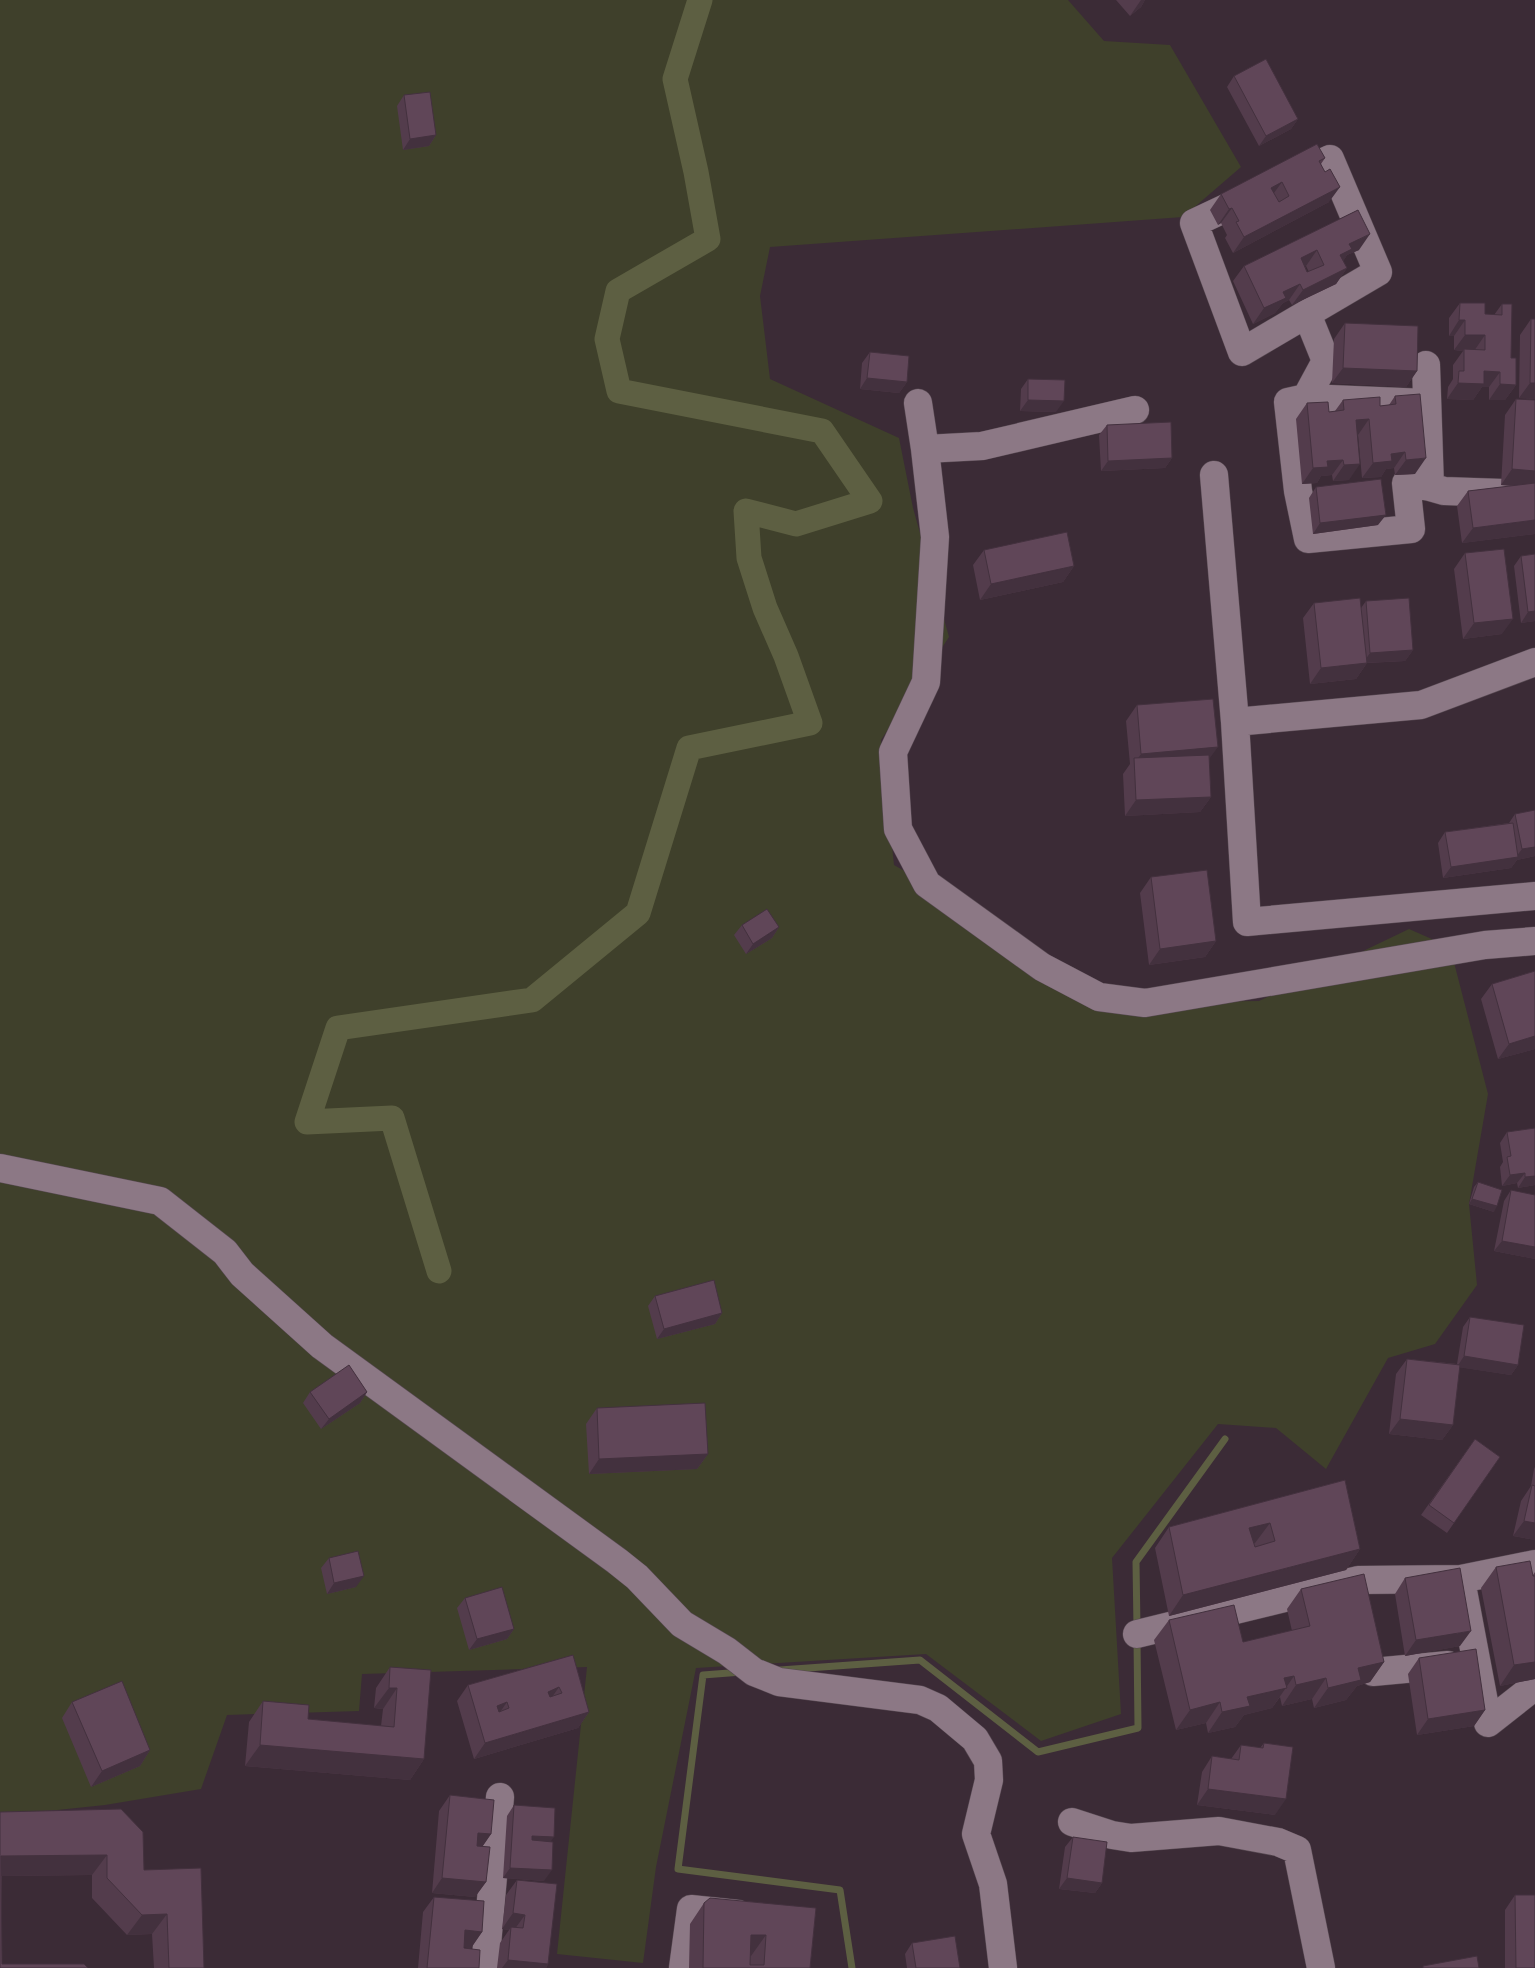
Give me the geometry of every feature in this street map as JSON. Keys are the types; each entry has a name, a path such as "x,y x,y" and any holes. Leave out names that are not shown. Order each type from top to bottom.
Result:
{"street":[{"path":"1330,159 1378,272 1307,314 1242,352 1194,223 1330,159"},
{"path":"1306,398 1326,362 1307,314"},
{"path":"1426,365 1427,403 1411,529 1308,539 1298,491 1288,402 1306,398 1427,403"},
{"path":"918,403 935,537 926,682 893,752 898,829 927,884 1042,967 1099,998 1145,1003 1476,947 1535,941"},
{"path":"925,449 982,446 1135,410"},
{"path":"1214,475 1235,722 1247,922 1535,896"},
{"path":"1377,485 1418,485 1444,491 1535,494"},
{"path":"1298,491 1328,489"},
{"path":"1235,722 1421,705 1535,662"},
{"path":"0,1168 160,1201 225,1252 242,1274 322,1346 618,1561 637,1577 682,1624 727,1651 754,1672 780,1682 920,1700 938,1708 975,1738 988,1760 989,1780 976,1834 994,1884 1003,1968"},
{"path":"1137,1634 1358,1580 1461,1578 1535,1564"},
{"path":"1461,1578 1488,1723 1535,1686"},
{"path":"1373,1672 1477,1662"},
{"path":"486,1968 500,1797"},
{"path":"1072,1822 1112,1835 1131,1838 1219,1831 1278,1842 1297,1850 1321,1968"},
{"path":"684,1968 691,1909 767,1918"}],"green space":[{"path":"0,0 1068,0 1104,41 1170,45 1241,167 1183,217 770,247 760,296 770,379 899,438 913,508 949,637 881,740 894,865 927,884 1095,1003 1259,1001 1409,929 1450,947 1488,1094 1469,1204 1477,1285 1435,1344 1388,1358 1326,1469 1276,1428 1218,1424 1112,1558 1121,1714 1041,1741 926,1654 696,1668 656,1867 643,1963 557,1954 587,1667 362,1674 359,1711 227,1715 201,1789 105,1805 0,1816"}],"building":[{"path":"1266,59 1298,119 1266,136 1234,76"},
{"path":"430,92 436,135 410,139 404,95"},
{"path":"1317,144 1325,158 1319,161 1325,172 1330,169 1340,187 1244,237 1236,222 1239,221 1232,208 1229,209 1221,194","holes":["1282,182 1289,196 1279,202 1271,188"]},
{"path":"1358,210 1370,234 1349,244 1352,249 1340,255 1347,268 1303,290 1300,284 1283,292 1286,298 1264,308 1244,266","holes":["1317,250 1324,265 1307,272 1301,258"]},
{"path":"1460,303 1485,303 1485,314 1502,315 1502,304 1512,304 1511,358 1516,358 1516,385 1500,384 1500,372 1484,371 1484,384 1458,383 1459,371 1464,371 1464,349 1485,350 1485,335 1465,335 1465,320 1459,320"},
{"path":"1531,319 1535,319 1535,383 1530,383"},
{"path":"1345,323 1418,326 1417,371 1343,368"},
{"path":"870,352 909,356 907,382 867,378"},
{"path":"1028,379 1065,380 1064,401 1028,400"},
{"path":"1420,394 1426,458 1406,460 1405,452 1391,454 1392,461 1373,463 1369,419 1356,420 1360,464 1344,465 1343,460 1327,461 1328,467 1313,468 1307,403 1328,402 1329,412 1344,410 1343,400 1380,397 1380,406 1396,404 1395,396"},
{"path":"1516,399 1535,400 1535,471 1512,469"},
{"path":"1171,422 1172,458 1108,461 1107,425"},
{"path":"1381,479 1386,515 1320,523 1316,487"},
{"path":"1535,483 1535,520 1473,528 1468,491"},
{"path":"1067,532 1074,566 991,584 984,550"},
{"path":"1504,549 1513,619 1474,623 1465,553"},
{"path":"1535,554 1535,611 1528,612 1521,556"},
{"path":"1360,598 1367,663 1321,668 1314,603"},
{"path":"1409,598 1413,650 1370,653 1366,601"},
{"path":"1213,699 1218,747 1141,754 1137,705"},
{"path":"1209,755 1211,797 1136,800 1134,758"},
{"path":"1535,810 1535,847 1522,849 1515,814"},
{"path":"1513,823 1518,857 1451,867 1445,832"},
{"path":"1207,870 1216,941 1160,949 1151,877"},
{"path":"767,909 779,927 753,944 742,925"},
{"path":"1535,971 1535,1036 1509,1044 1492,984"},
{"path":"1535,1128 1535,1176 1525,1177 1525,1173 1510,1175 1507,1157 1511,1156 1507,1132"},
{"path":"1478,1182 1502,1190 1497,1206 1472,1199"},
{"path":"1511,1190 1535,1195 1535,1247 1502,1241"},
{"path":"714,1280 722,1313 664,1329 655,1296"},
{"path":"1470,1317 1524,1325 1518,1365 1464,1356"},
{"path":"1407,1359 1460,1365 1453,1425 1400,1419"},
{"path":"349,1365 367,1392 329,1419 310,1392"},
{"path":"705,1403 708,1454 599,1459 597,1408"},
{"path":"1475,1439 1500,1457 1454,1523 1429,1505"},
{"path":"1345,1480 1360,1549 1183,1595 1169,1527","holes":["1270,1523 1275,1541 1255,1547 1249,1528"]},
{"path":"1532,1485 1535,1486 1535,1523 1524,1521"},
{"path":"358,1551 364,1576 334,1583 329,1558"},
{"path":"1530,1561 1533,1576 1535,1576 1535,1662 1514,1665 1496,1567"},
{"path":"1460,1568 1471,1631 1416,1640 1405,1578"},
{"path":"1364,1574 1384,1662 1358,1668 1361,1680 1328,1688 1326,1678 1296,1685 1294,1676 1284,1678 1287,1688 1247,1697 1250,1706 1222,1712 1220,1702 1190,1710 1169,1620 1234,1605 1243,1642 1310,1626 1301,1589"},
{"path":"502,1587 514,1629 477,1639 465,1598"},
{"path":"1476,1649 1485,1710 1428,1719 1419,1658"},
{"path":"573,1655 589,1712 485,1743 468,1685","holes":["559,1687 562,1693 550,1697 548,1692","507,1702 509,1708 499,1712 497,1706"]},
{"path":"390,1667 431,1670 424,1759 260,1745 263,1701 309,1705 308,1719 394,1727 397,1688 389,1688"},
{"path":"122,1681 150,1750 102,1771 72,1702"},
{"path":"1264,1743 1293,1747 1286,1799 1208,1789 1212,1756 1239,1760 1241,1745 1263,1748"},
{"path":"450,1795 494,1800 491,1834 478,1833 477,1846 490,1847 486,1882 442,1878"},
{"path":"514,1805 555,1808 554,1837 532,1836 532,1840 553,1842 552,1870 510,1868"},
{"path":"121,1809 143,1832 144,1870 201,1868 204,1968 169,1968 167,1914 142,1915 107,1878 107,1855 1,1856 2,1964 84,1964 88,1968 0,1968 0,1812"},
{"path":"1073,1837 1107,1842 1102,1883 1067,1878"},
{"path":"517,1880 557,1884 548,1964 508,1960 511,1927 523,1928 525,1915 513,1913"},
{"path":"1515,1895 1535,1895 1535,1968 1516,1968"},
{"path":"434,1897 484,1901 482,1932 465,1930 464,1948 480,1950 479,1968 427,1968"},
{"path":"710,1898 816,1908 810,1968 703,1968 704,1903","holes":["751,1935 766,1935 764,1965 750,1965"]},
{"path":"955,1936 960,1968 916,1968 912,1943"},
{"path":"1477,1956 1479,1968 1423,1968 1423,1966"}],"waterway":[{"path":"439,1271 392,1118 307,1122 338,1028 532,1000 638,913 689,748 810,723 786,656 765,608 749,558 746,511 796,524 870,501 822,431 619,391 607,339 618,291 708,239 696,172 675,79 700,0"},
{"path":"1137,1628 1136,1562 1225,1439"},
{"path":"780,1670 920,1660 1038,1752 1138,1728 1137,1639"},
{"path":"742,1672 703,1675 678,1869 840,1890 852,1968"}]}
